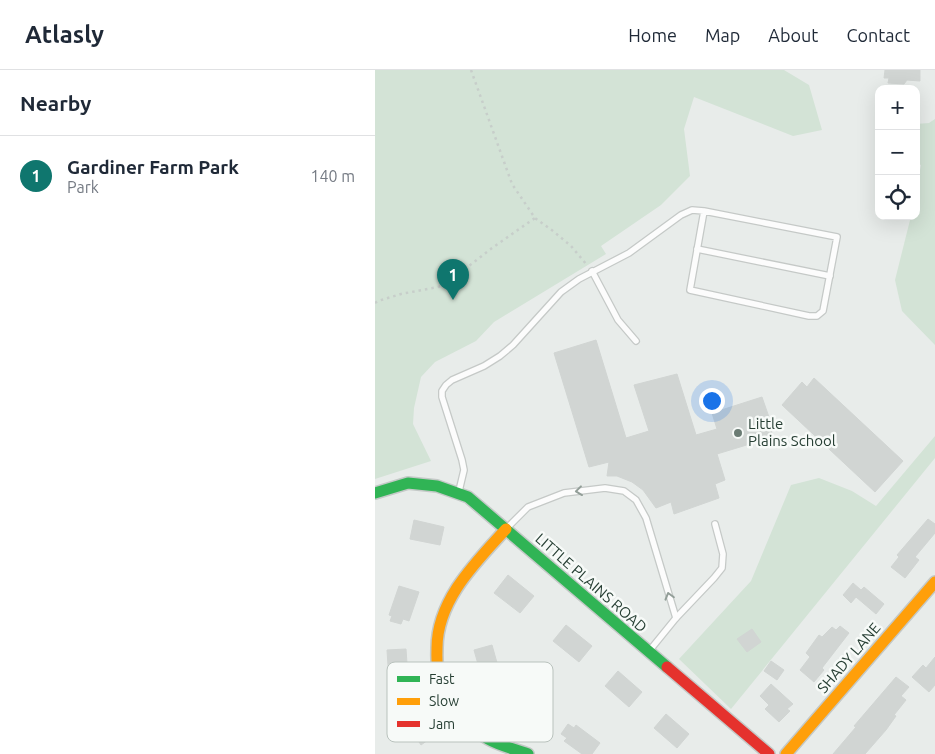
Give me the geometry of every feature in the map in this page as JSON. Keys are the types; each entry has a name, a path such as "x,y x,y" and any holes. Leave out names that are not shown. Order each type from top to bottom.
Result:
{"street":[{"name":"LITTLE PLAINS ROAD","path":"375,492 408,483 437,486 468,496 769,754"},
{"path":"437,662 437,643 441,617 455,591 476,562 506,529"},
{"name":"SHADY LANE","path":"785,754 935,582"},
{"path":"496,742 528,754"}],"lane":[{"path":"458,493 464,470 460,449 443,396 442,391 446,385 452,380 484,366 500,356 513,345 561,292 593,270 629,253 681,215 692,210 704,211 837,237 823,311 817,316 809,316 690,290 704,211"},
{"path":"697,249 830,276"},
{"path":"593,270 618,320 635,341"},
{"path":"506,529 528,507 564,493 605,488 625,491 636,500 646,518 676,618"},
{"path":"649,652 676,618 722,568 723,554 715,524"}],"path":[{"path":"471,70 512,184 535,218 571,246 593,270"},
{"path":"375,303 401,294 443,286 535,218"}],"green space":[{"path":"375,70 784,70 809,85 822,130 793,136 694,97 684,129 690,176 661,205 601,246 606,254 494,322 476,341 435,362 421,377 414,408 413,424 431,461 375,479"},
{"path":"935,119 935,345 902,311 895,280 910,220 920,220 920,124 929,123"},
{"path":"935,436 935,458 731,709 679,659 751,581 791,485 819,478 852,491 876,506"}],"building":[{"path":"885,70 920,70 920,81 907,80 904,84 888,83 889,78 884,78"},
{"name":"Little Plains School","path":"596,340 626,438 649,431 634,385 677,374 696,435 717,429 712,413 762,397 770,420 768,421 773,437 717,454 725,480 715,484 719,498 674,514 671,502 656,508 643,490 632,482 617,476 607,476 609,462 589,467 554,353"},
{"path":"814,378 903,461 875,492 782,405 802,382 807,387"},
{"path":"928,519 935,524 935,533 915,557 919,560 905,578 891,567 899,557 897,555"},
{"path":"414,520 444,527 440,545 410,539"},
{"path":"508,575 534,596 520,613 494,593"},
{"path":"853,583 861,590 864,587 884,604 876,614 856,597 851,603 843,595"},
{"path":"399,586 419,592 409,621 403,619 401,624 390,621 392,616 389,615"},
{"path":"566,625 592,646 579,662 553,641"},
{"path":"840,626 849,633 822,668 824,670 814,682 800,670 810,657 806,653 819,635 822,637 832,627 836,630"},
{"path":"752,629 761,642 747,652 737,639"},
{"path":"492,645 497,662 477,662 474,650"},
{"path":"406,649 407,662 388,662 387,650"},
{"path":"935,657 935,685 929,692 912,677 923,665 926,668"},
{"path":"771,661 784,670 777,680 764,671"},
{"path":"618,671 642,692 629,707 605,686"},
{"path":"896,677 909,687 901,696 906,700 894,715 896,716 886,730 865,754 833,754 856,727 854,726"},
{"path":"771,684 793,704 787,709 790,711 779,722 765,709 769,705 760,696"},
{"path":"666,714 689,734 677,748 654,728"},
{"path":"568,724 574,728 576,725 600,743 592,754 582,754 564,741 567,738 561,734"}],"traffic: fast":[{"path":"375,493 408,483 437,486 468,497 667,667"},
{"path":"495,742 528,754"}],"traffic: slow":[{"path":"437,662 439,630 451,598 471,568 506,529"},
{"path":"786,754 935,582"}],"traffic: jam":[{"path":"667,667 769,754"}],"place":[{"name":"Gardiner Farm Park","path":"453,300"},
{"name":"Little Plains School","path":"738,433"}]}
